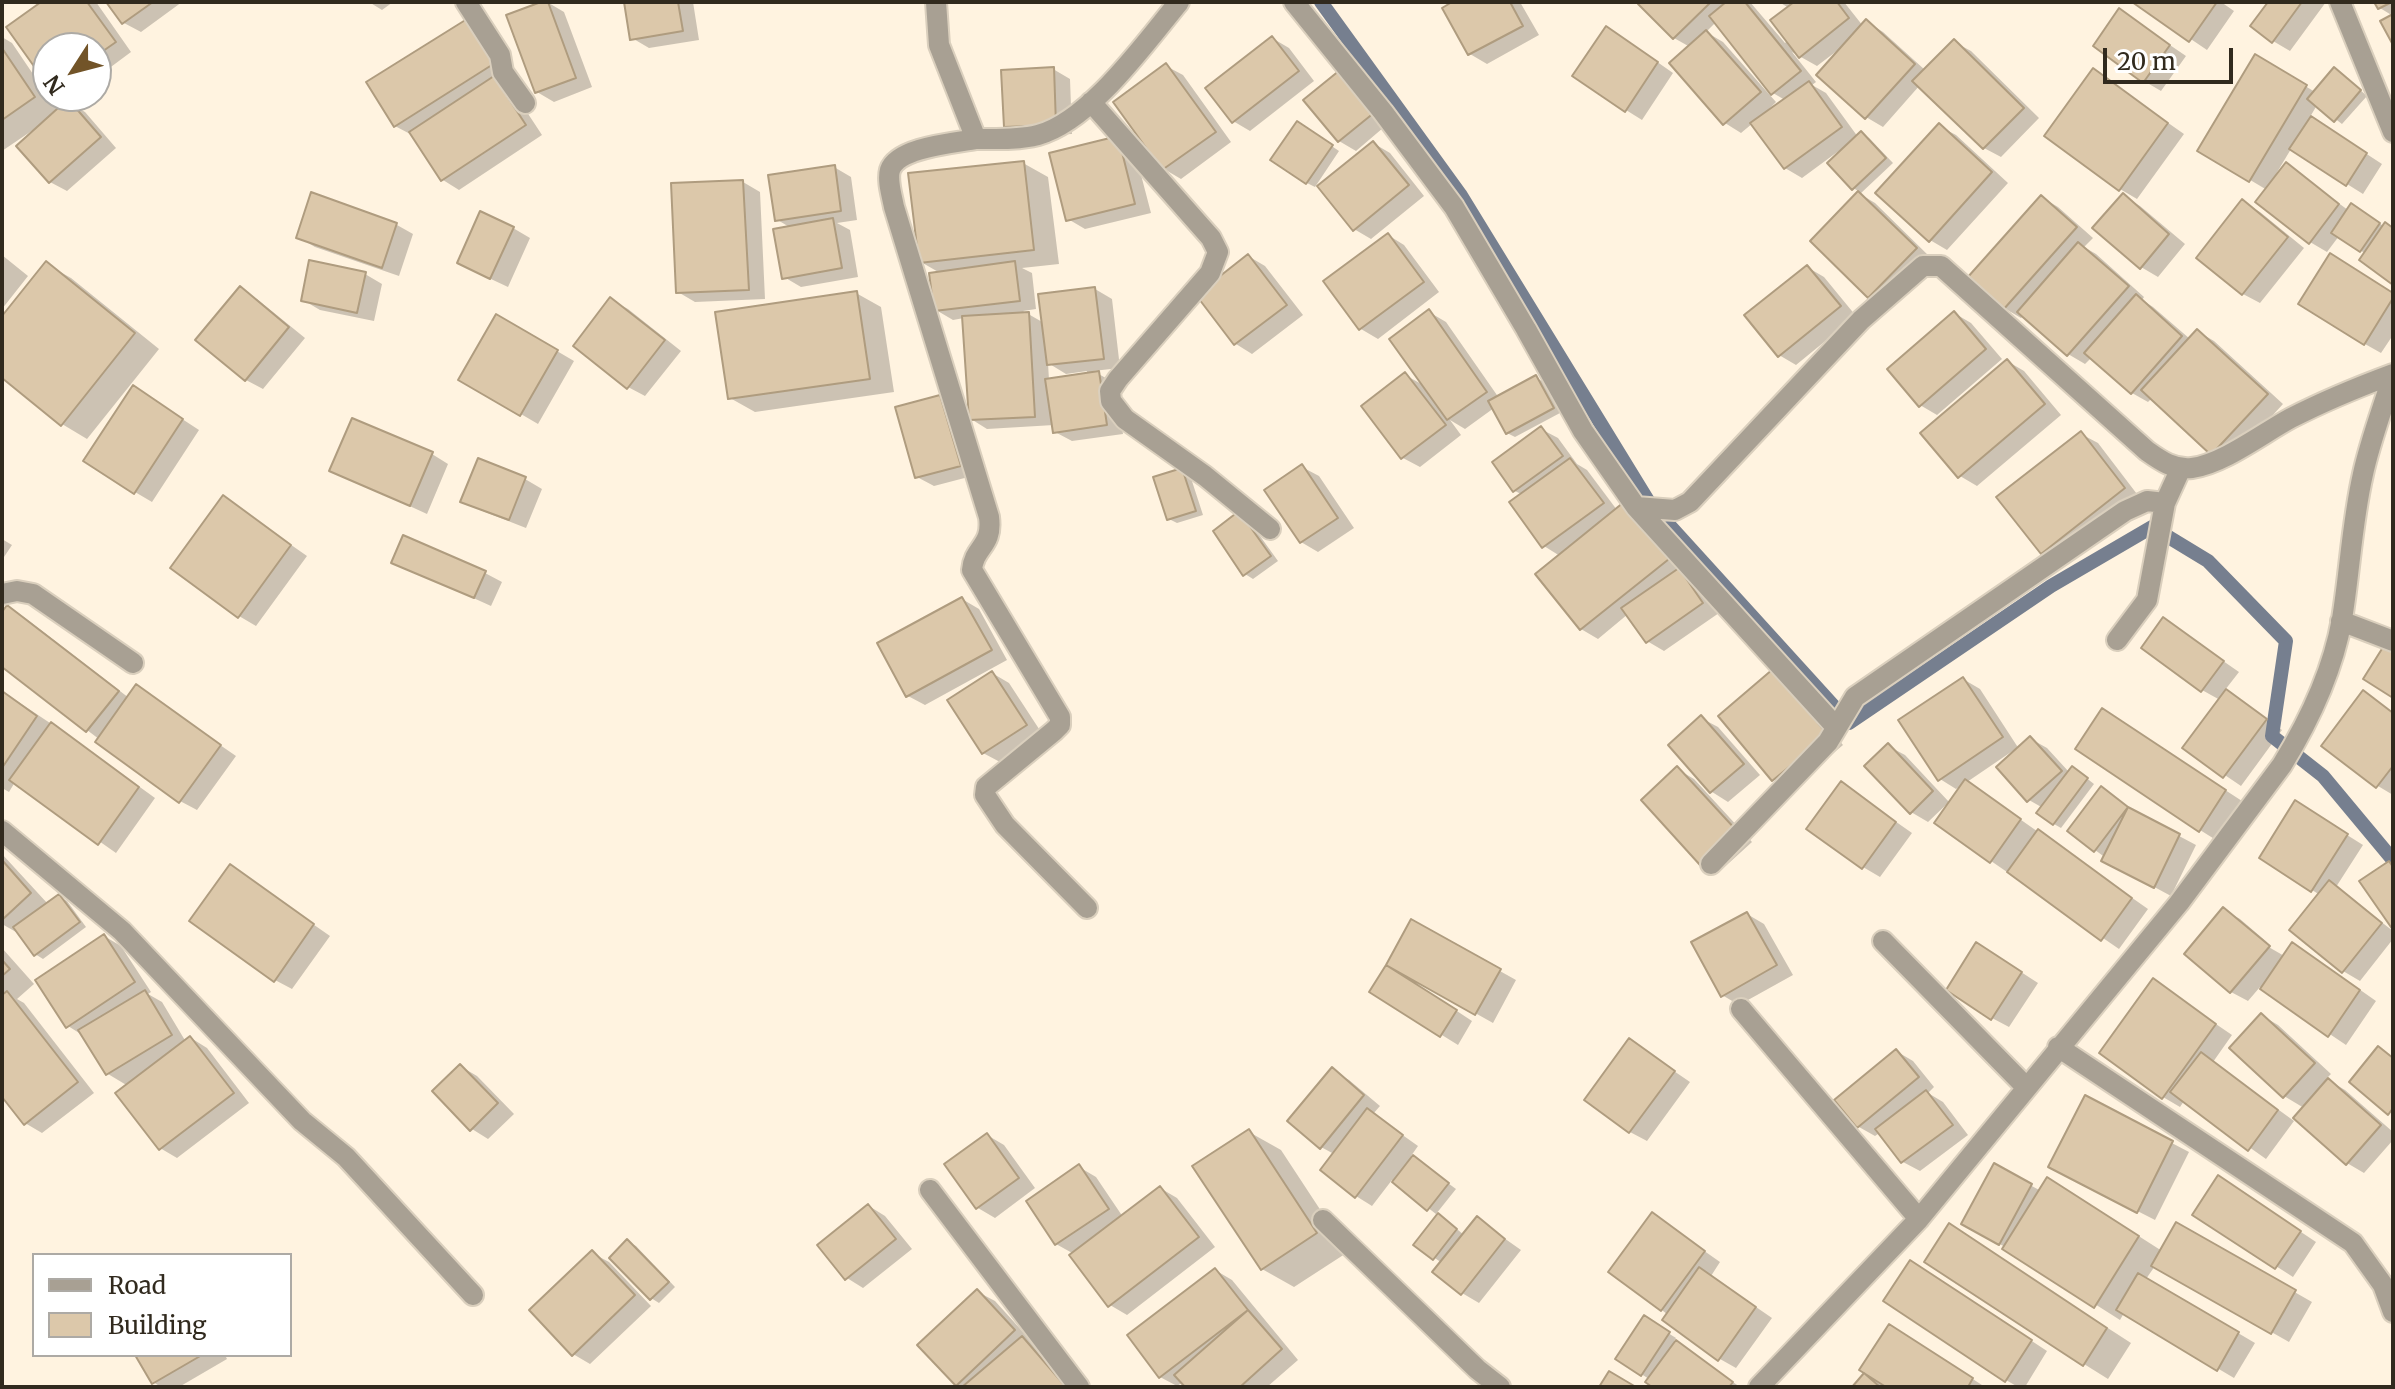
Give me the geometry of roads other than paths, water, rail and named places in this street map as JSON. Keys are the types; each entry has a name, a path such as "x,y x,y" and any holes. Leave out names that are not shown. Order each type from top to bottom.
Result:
{"street":[{"path":"466,2 500,55 503,72 525,103"},
{"path":"936,2 939,45 976,139"},
{"path":"1087,908 1005,825 985,795 986,787 1060,725 1060,717 972,570 975,557 989,537 989,517 894,207 890,171 894,163 917,150 976,139 1037,135 1067,121 1091,102 1179,2"},
{"path":"1294,2 1383,112 1454,207 1583,431 1639,507 1838,723"},
{"path":"2340,2 2393,132"},
{"path":"1091,102 1211,238 1218,252 1210,273 1118,379 1110,391 1111,401 1125,419 1205,476 1270,529"},
{"path":"1639,507 1675,510 1690,502 1861,320 1923,266 1941,266 2147,451 2160,461 2181,468 2201,466 2216,460 2294,417 2393,375"},
{"path":"1759,1387 1919,1219 2179,903 2282,765 2321,689 2341,621 2350,542 2363,472 2393,375"},
{"path":"2117,640 2147,600 2164,507 2181,468"},
{"path":"1711,864 1828,742 1855,697 2125,511 2147,501 2164,507"},
{"path":"2,594 17,591 33,594 133,663"},
{"path":"2341,621 2393,641"},
{"path":"2,831 122,931 302,1121 346,1157 473,1295"},
{"path":"1883,941 2026,1087"},
{"path":"1741,1009 1919,1219"},
{"path":"2058,1047 2353,1243 2383,1285 2393,1312"},
{"path":"930,1190 1079,1387"},
{"path":"1323,1220 1477,1369 1500,1387"}],"waterway":[{"path":"1321,2 1460,194 1650,504 1849,723 2051,586 2152,527 2208,561 2286,641 2272,736 2323,776 2393,860"}]}
